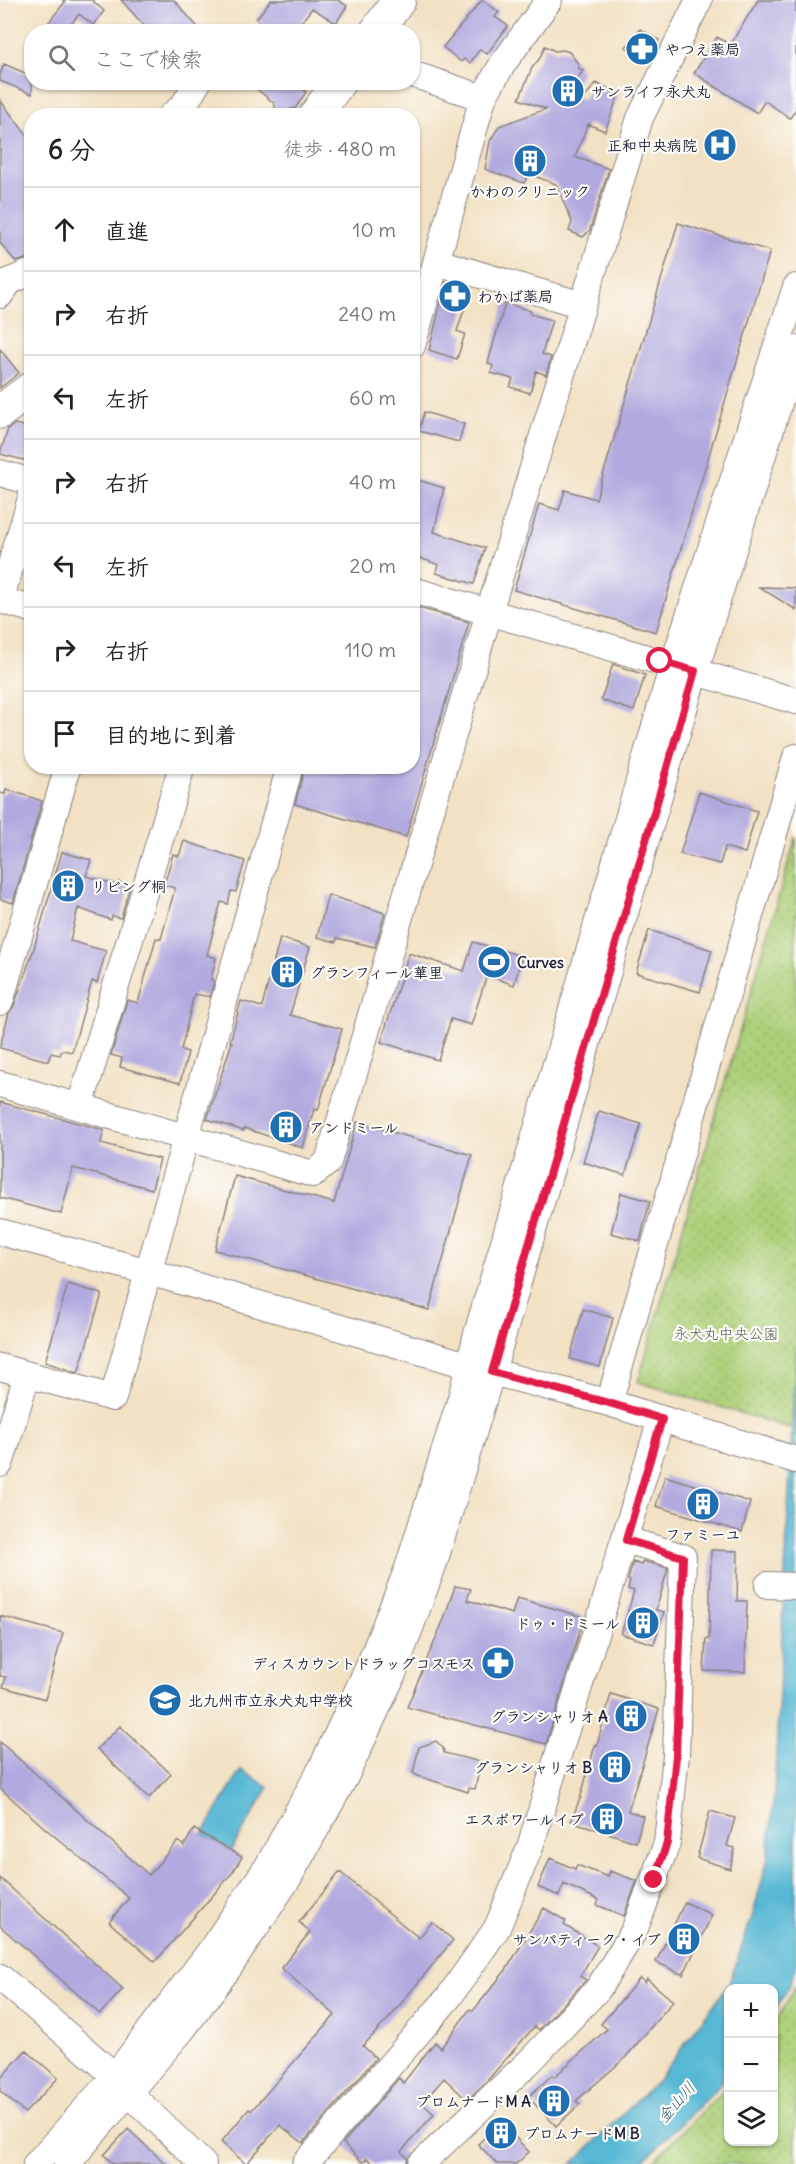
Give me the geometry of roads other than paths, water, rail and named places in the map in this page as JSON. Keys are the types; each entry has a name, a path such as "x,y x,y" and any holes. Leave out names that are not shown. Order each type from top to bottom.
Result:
{"main road":[{"path":"382,24 399,0"},
{"path":"321,108 333,90"},
{"path":"0,412 24,394"}],"street":[{"path":"420,319 483,98 502,65 549,0"},
{"path":"0,1084 313,1174 328,1162 489,611 640,118 699,0"},
{"path":"420,77 483,98"},
{"path":"181,108 193,90"},
{"path":"437,262 582,305"},
{"path":"0,295 10,281 24,275"},
{"path":"67,2164 263,1873 323,1765 369,1666 408,1568 461,1398 468,1365 684,668 796,287"},
{"path":"36,2164 182,2030 228,1969 289,1876 345,1777 393,1674 434,1563 492,1372 684,668 796,350"},
{"path":"0,473 24,480"},
{"path":"24,522 0,601 24,607"},
{"path":"420,592 796,700"},
{"path":"609,1403 796,757"},
{"path":"0,1002 66,774"},
{"path":"80,1106 180,774"},
{"path":"0,1367 113,1398 288,774"},
{"path":"0,1232 609,1403 796,1460"},
{"path":"0,1464 27,1375"},
{"path":"305,2164 449,1997 497,1928 530,1847 662,1419"},
{"path":"421,2164 530,2061 598,1989 634,1931 667,1843 676,1755 683,1557 626,1540"},
{"path":"768,1585 796,1586"},
{"path":"0,1977 122,2085 203,2164"}],"water":[{"path":"796,1349 796,1967 789,1987 778,2005 778,1984 729,1984 752,1917 767,1863 774,1796"},
{"path":"241,1770 269,1787 231,1851 203,1834"},
{"name":"金山川","path":"724,1991 724,2079 718,2087 640,2164 572,2164 658,2080"}],"place":[{"name":"やつえ薬局","path":"642,49"},
{"name":"サンライフ永犬丸","path":"568,91"},
{"name":"正和中央病院","path":"720,145"},
{"name":"かわのクリニック","path":"530,161"},
{"name":"わかば薬局","path":"455,296"},
{"name":"リビング桐","path":"68,886"},
{"name":"Curves","path":"494,962"},
{"name":"グランフィール華里","path":"287,972"},
{"name":"アンドミール","path":"286,1127"},
{"name":"ファミーユ","path":"703,1504"},
{"name":"ドゥ・ドミール","path":"643,1623"},
{"name":"ディスカウントドラッグコスモス","path":"498,1663"},
{"name":"北九州市立永犬丸中学校","path":"165,1700"},
{"name":"グランシャリオ A","path":"631,1716"},
{"name":"グランシャリオ B","path":"615,1767"},
{"name":"エスポワールイブ","path":"607,1819"},
{"name":"サンパティーク・イブ","path":"684,1939"},
{"name":"プロムナードM A","path":"554,2101"},
{"name":"プロムナードM B","path":"501,2133"}],"park label":[{"name":"永犬丸中央公園","path":"726,1333"}]}
